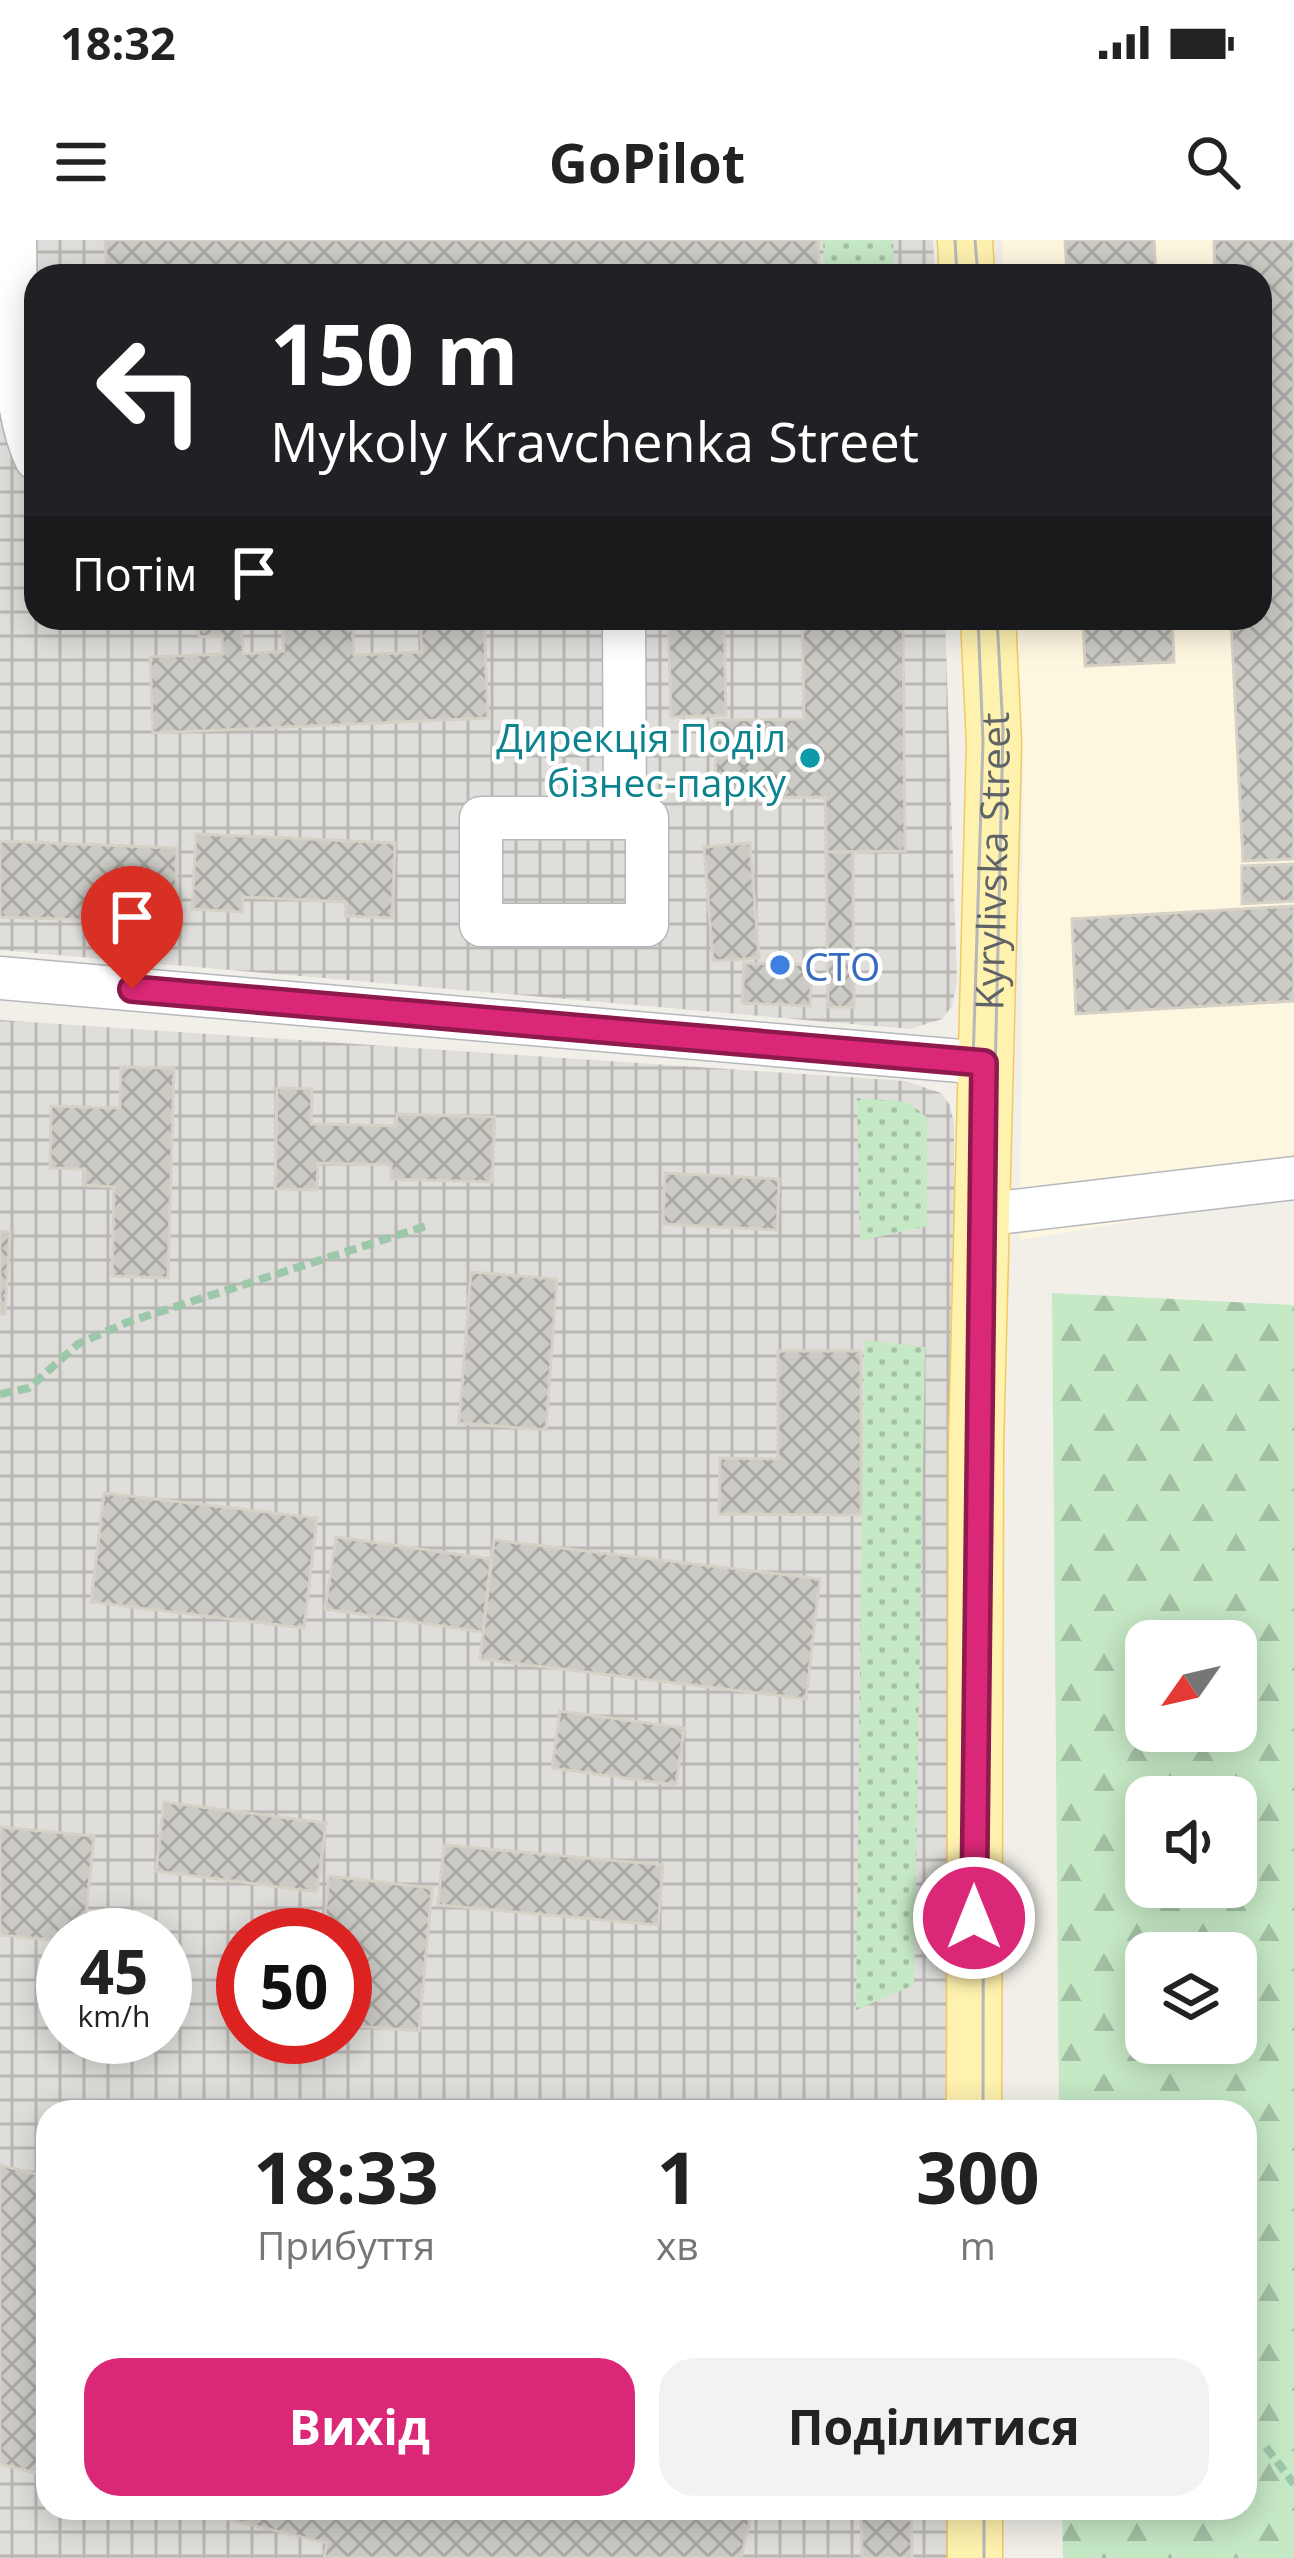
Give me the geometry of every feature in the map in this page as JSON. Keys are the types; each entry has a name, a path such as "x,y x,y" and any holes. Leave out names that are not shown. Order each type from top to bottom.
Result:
{"main road":[{"name":"Kyrylivska Street","path":"974,2100 981,1215 994,742 989,630"},
{"path":"975,2520 975,2558"}],"street":[{"path":"15,240 10,390 24,430"},
{"path":"625,630 625,818"},
{"path":"481,818 625,818 647,818 647,925 481,925 481,818"},
{"path":"0,978 984,1063"},
{"path":"981,1215 1294,1178"}],"path":[{"path":"0,1394 28,1388 78,1343 128,1322 427,1226"},
{"path":"1266,2447 1294,2484"}],"shaded area":[{"path":"0,240 933,240 934,264 24,264 24,630 945,630 957,981 952,1006 942,1019 910,1029 0,950"},
{"path":"1002,240 1294,240 1294,1194 1020,1240 1023,772 1017,630 1272,630 1272,264 1003,264"},
{"path":"0,1020 905,1081 941,1093 950,1105 954,1124 955,2100 36,2100 36,2520 956,2520 956,2558 0,2558"}],"green space":[{"path":"823,240 893,240 894,264 824,264"},
{"path":"857,1098 907,1102 927,1117 927,1226 860,1241"},
{"path":"1052,1293 1294,1305 1294,2558 1063,2558 1062,2520 1257,2520 1257,2100 1059,2100"},
{"path":"864,1340 925,1347 914,1985 856,2010"}],"building":[{"path":"105,240 818,240 819,264 106,264"},
{"path":"1065,240 1154,240 1155,264 1066,264"},
{"path":"1214,240 1294,240 1294,859 1243,861 1232,630 1272,630 1272,264 1215,264"},
{"path":"199,630 242,630 243,654 284,651 283,630 353,630 354,655 422,652 421,630 484,630 488,718 153,733 150,657 223,654 222,636 199,637"},
{"path":"668,630 724,630 726,715 671,717"},
{"name":"Дирекція Поділ бізнес-парку","path":"802,630 903,630 905,851 826,852 825,797 716,798 715,720 804,719"},
{"path":"1084,630 1173,630 1174,662 1085,666"},
{"path":"196,834 395,843 392,918 345,916 346,902 243,897 242,912 192,909"},
{"path":"0,841 177,848 175,923 0,917"},
{"path":"750,843 759,958 713,961 704,847"},
{"path":"826,852 853,852 854,1007 828,1007"},
{"path":"1294,864 1294,901 1242,904 1242,866"},
{"path":"1294,906 1294,1001 1076,1014 1072,919"},
{"path":"744,963 812,965 810,1006 742,1003"},
{"path":"121,1067 174,1068 168,1278 112,1276 114,1187 84,1185 85,1169 50,1168 51,1106 120,1108"},
{"path":"277,1088 312,1089 311,1124 396,1126 397,1114 495,1117 492,1182 391,1179 391,1165 318,1163 317,1190 275,1189"},
{"path":"665,1173 779,1179 777,1230 663,1224"},
{"path":"0,1231 10,1232 5,1314 0,1314"},
{"path":"471,1272 557,1279 546,1430 459,1423"},
{"path":"778,1351 861,1351 861,1515 719,1514 720,1458 778,1459"},
{"path":"104,1493 317,1518 304,1628 91,1602"},
{"path":"336,1537 491,1559 483,1632 325,1609"},
{"path":"494,1540 820,1579 806,1699 480,1659"},
{"path":"560,1711 684,1728 676,1785 552,1768"},
{"path":"164,1802 326,1823 317,1892 156,1871"},
{"path":"0,1827 94,1836 87,1908 36,1908 36,1938 0,1935"},
{"path":"444,1845 663,1865 658,1925 438,1905"},
{"path":"329,1876 432,1888 419,2031 372,2027 372,1908 326,1908"},
{"path":"0,2165 36,2174 36,2473 0,2464"},
{"path":"231,2520 750,2520 741,2558 324,2558 327,2543"},
{"path":"861,2520 911,2520 912,2558 862,2558"}],"tram line":[{"path":"955,240 956,264"},
{"path":"975,240 977,264"},
{"path":"966,1752 973,1063 983,741 978,630"},
{"path":"983,2100 984,1552 1003,730 998,630"},
{"path":"984,2520 984,2558"}],"place":[{"name":"Дирекція Поділ бізнес-парку","path":"810,758"},
{"name":"СТО","path":"780,965"}],"route":[{"path":"132,989 984,1063 974,1918"}]}
